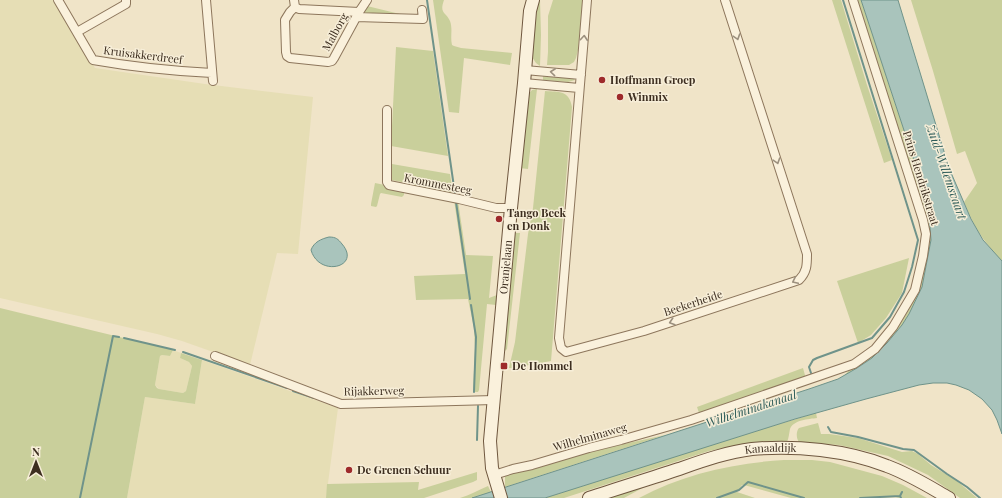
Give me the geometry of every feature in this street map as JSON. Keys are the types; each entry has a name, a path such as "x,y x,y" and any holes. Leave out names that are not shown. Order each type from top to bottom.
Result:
{"main road":[{"name":"Oranjelaan","path":"499,493 491,459 490,441 531,4"},
{"name":"Kanaaldijk","path":"589,498 735,452 752,449 793,448 825,450 871,460 906,473 949,498"}],"street":[{"name":"Kruisakkerdreef","path":"58,0 93,60 124,66 167,70 212,77 206,0"},
{"path":"77,32 126,4 126,0"},
{"name":"Malborg","path":"357,15 299,9 294,4 285,20 287,56 290,58 328,62 332,61 357,15 367,0"},
{"name":"Beekerheide","path":"587,0 559,338 561,348 566,352 644,331 799,280 804,276 807,254 725,0"},
{"name":"Prins Hendrikstraat","path":"691,420 854,364 875,349 893,327 915,290 923,256 926,234 853,0"},
{"path":"357,15 423,19 422,10"},
{"path":"525,70 581,75"},
{"path":"524,83 579,88"},
{"name":"Krommesteeg","path":"387,110 387,182 390,185 496,208 511,208"},
{"name":"Rijakkerweg","path":"215,356 341,404 494,400"},
{"name":"Wilhelminaweg","path":"494,475 691,420"}],"shaded area":[{"path":"0,0 53,0 95,68 205,84 313,97 298,254 277,253 250,365 182,341 157,334 0,298"},
{"path":"173,350 181,353 180,358 189,362 192,366 186,391 183,393 159,389 155,385 160,356 170,356"},
{"path":"202,360 338,408 326,498 127,498 145,397 195,404"}],"green space":[{"path":"433,0 444,0 442,8 451,24 452,45 461,48 512,53 510,65 464,58 459,113 449,112"},
{"path":"538,0 540,0 540,66 532,57"},
{"path":"553,0 583,0 578,50 574,62 569,65 547,65 548,16"},
{"path":"832,0 841,0 892,160 884,163 860,88"},
{"path":"854,0 861,0 928,203 931,240 922,287 902,325 879,352 844,376 849,370 870,357 888,341 902,321 918,291 927,249"},
{"path":"911,0 1002,0 1002,261 980,233 964,202 977,183 965,151 957,154"},
{"path":"367,6 408,16 364,14"},
{"path":"396,47 433,51 448,156 391,146"},
{"path":"543,74 571,77 575,80 568,82 543,80"},
{"path":"537,89 528,169 519,168 527,96 532,90"},
{"path":"545,91 563,93 571,101 572,107 551,361 509,368 515,342 528,234 533,208"},
{"path":"392,164 450,174 453,193 392,180"},
{"path":"375,183 404,189 404,195 402,197 381,193 377,206 371,206"},
{"path":"454,200 458,201 466,255 493,256 489,298 497,295 496,305 487,304 478,392 473,392 475,348 474,328 468,299 416,300 414,276 465,274"},
{"path":"512,233 520,233 507,349 505,351 503,350"},
{"path":"909,258 902,293 886,318 871,335 858,343 837,281"},
{"path":"0,308 173,350 170,356 160,356 155,385 159,389 183,393 186,391 192,366 189,362 180,358 181,353 202,360 195,404 145,397 127,498 0,498"},
{"path":"803,368 806,379 699,413 697,407"},
{"path":"816,413 817,418 802,420 792,426 787,442 748,443 709,451 564,498 545,498 696,449"},
{"path":"818,423 821,434 858,438 902,452 912,451 957,481 977,498 960,498 928,475 888,456 839,445 799,442 797,439 797,431 799,428"},
{"path":"665,435 505,487 505,474 610,447"},
{"path":"784,460 812,460 830,462 882,476 927,498 791,498 742,485 737,492 755,498 639,498 673,482 709,471 746,464"},
{"path":"477,472 477,480 473,482 424,498 326,498 327,484 419,482 418,490"},
{"path":"659,479 624,498 605,498"},
{"path":"488,486 491,492 472,498 460,498 467,495"}],"water":[{"path":"861,0 898,0 949,168 971,219 983,240 1002,261 1002,434 992,410 982,399 969,390 956,385 947,383 933,383 919,385 795,419 545,498 472,498 838,379 872,358 902,325 922,287 931,240 928,203"},
{"path":"333,237 338,240 347,252 347,259 337,266 322,264 315,259 311,250 318,241"}],"waterway":[{"path":"427,0 455,194"},
{"path":"811,373 809,367 813,360 872,338 890,317 904,292 912,267 918,240 843,0"},
{"path":"456,202 470,299"},
{"path":"471,305 476,337 474,392"},
{"path":"80,498 113,336 119,337"},
{"path":"124,338 175,350"},
{"path":"183,352 287,388"},
{"path":"293,391 314,398"},
{"path":"477,440 478,406"},
{"path":"828,427 831,432 858,437 903,449 914,450 967,487 980,498"},
{"path":"717,498 739,490 748,482 804,498"},
{"path":"901,498 900,496 902,492"},
{"path":"860,498 900,496"}],"place":[{"name":"Hoffmann Groep","path":"602,80"},
{"name":"Winmix","path":"620,97"},
{"name":"Tango Beek en Donk","path":"499,219"},
{"name":"De Hommel","path":"504,366"},
{"name":"De Grenen Schuur","path":"349,470"}],"water label":[{"name":"Zuid-Willemsvaart","path":"946,172"},
{"name":"Wilhelminakanaal","path":"751,409"}]}
